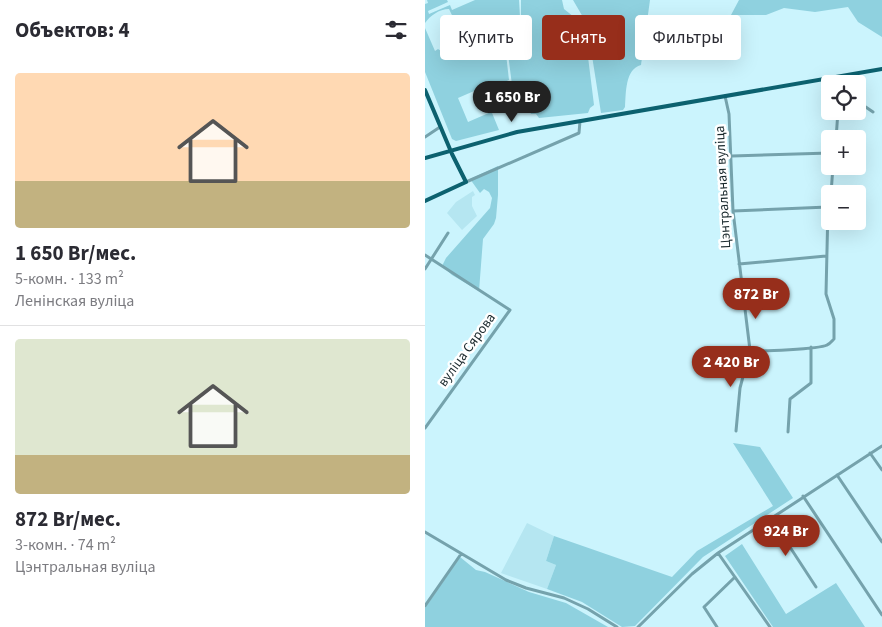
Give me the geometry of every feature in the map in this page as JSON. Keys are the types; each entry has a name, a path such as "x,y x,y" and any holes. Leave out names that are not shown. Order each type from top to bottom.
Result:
{"main road":[{"path":"847,75 882,69"},
{"path":"425,158 517,132 821,79"},
{"path":"425,90 450,150 466,182 425,200"}],"street":[{"name":"Цэнтральная вуліца","path":"725,96 729,114 732,156 733,211 750,350"},
{"path":"866,107 873,112"},
{"path":"466,182 579,133 580,121"},
{"path":"425,136 440,127"},
{"path":"732,156 821,153"},
{"path":"733,211 821,207"},
{"path":"736,431 740,388 750,350 760,352 827,345 833,339 834,318 826,294 827,230"},
{"path":"425,269 448,233"},
{"path":"425,255 432,259"},
{"path":"739,264 826,256"},
{"name":"вуліца Сярова","path":"425,428 510,310 491,300 432,259"},
{"path":"788,432 790,399 811,383 811,347"},
{"path":"638,627 692,574 718,553 882,446"},
{"path":"870,453 882,470"},
{"path":"837,475 882,542"},
{"path":"803,496 882,615"},
{"path":"771,518 816,587"},
{"path":"425,532 506,580 564,598 588,609 617,627"},
{"path":"718,553 770,627"},
{"path":"425,606 461,554"},
{"path":"717,627 704,607 735,577"}],"shaded area":[{"path":"427,0 447,0 448,2 428,11 429,14 450,5 452,10 475,0 519,0 520,15 452,15 449,9 435,13 425,23 425,4 428,3"},
{"path":"521,0 562,0 564,9 572,15 542,15 542,60 588,60 594,105 588,113 539,118 536,114 531,114 528,107 522,109 512,85 509,60 532,60 532,15 521,15"},
{"path":"573,0 650,0 648,15 635,15 635,60 642,60 641,65 636,67 629,76 623,110 601,113 593,60 625,60 625,15 582,15"},
{"path":"739,0 882,0 882,37 858,22 848,7 815,12 784,8 766,15 731,15"},
{"path":"425,28 435,51 438,49 440,50 440,60 507,60 509,80 491,88 487,82 481,86 499,130 456,141 452,139 425,72","holes":["481,88 491,112 468,122 458,98"]},
{"path":"498,166 496,218 483,239 479,291 452,275 442,266 446,258 490,208 492,198 489,192 484,189 480,193 470,179"},
{"path":"473,191 475,195 472,197 472,206 477,216 462,230 447,213 456,202"},
{"path":"733,443 760,447 793,498 703,557 635,626 622,627 582,602 547,589 556,565 546,561 554,536 672,577 697,551 773,506"},
{"path":"527,523 554,536 546,561 556,565 547,589 501,573"},
{"path":"742,544 786,614 836,583 865,627 773,627 725,556"},
{"path":"460,557 476,570 485,572 529,592 566,603 608,627 425,627 425,608"}]}
